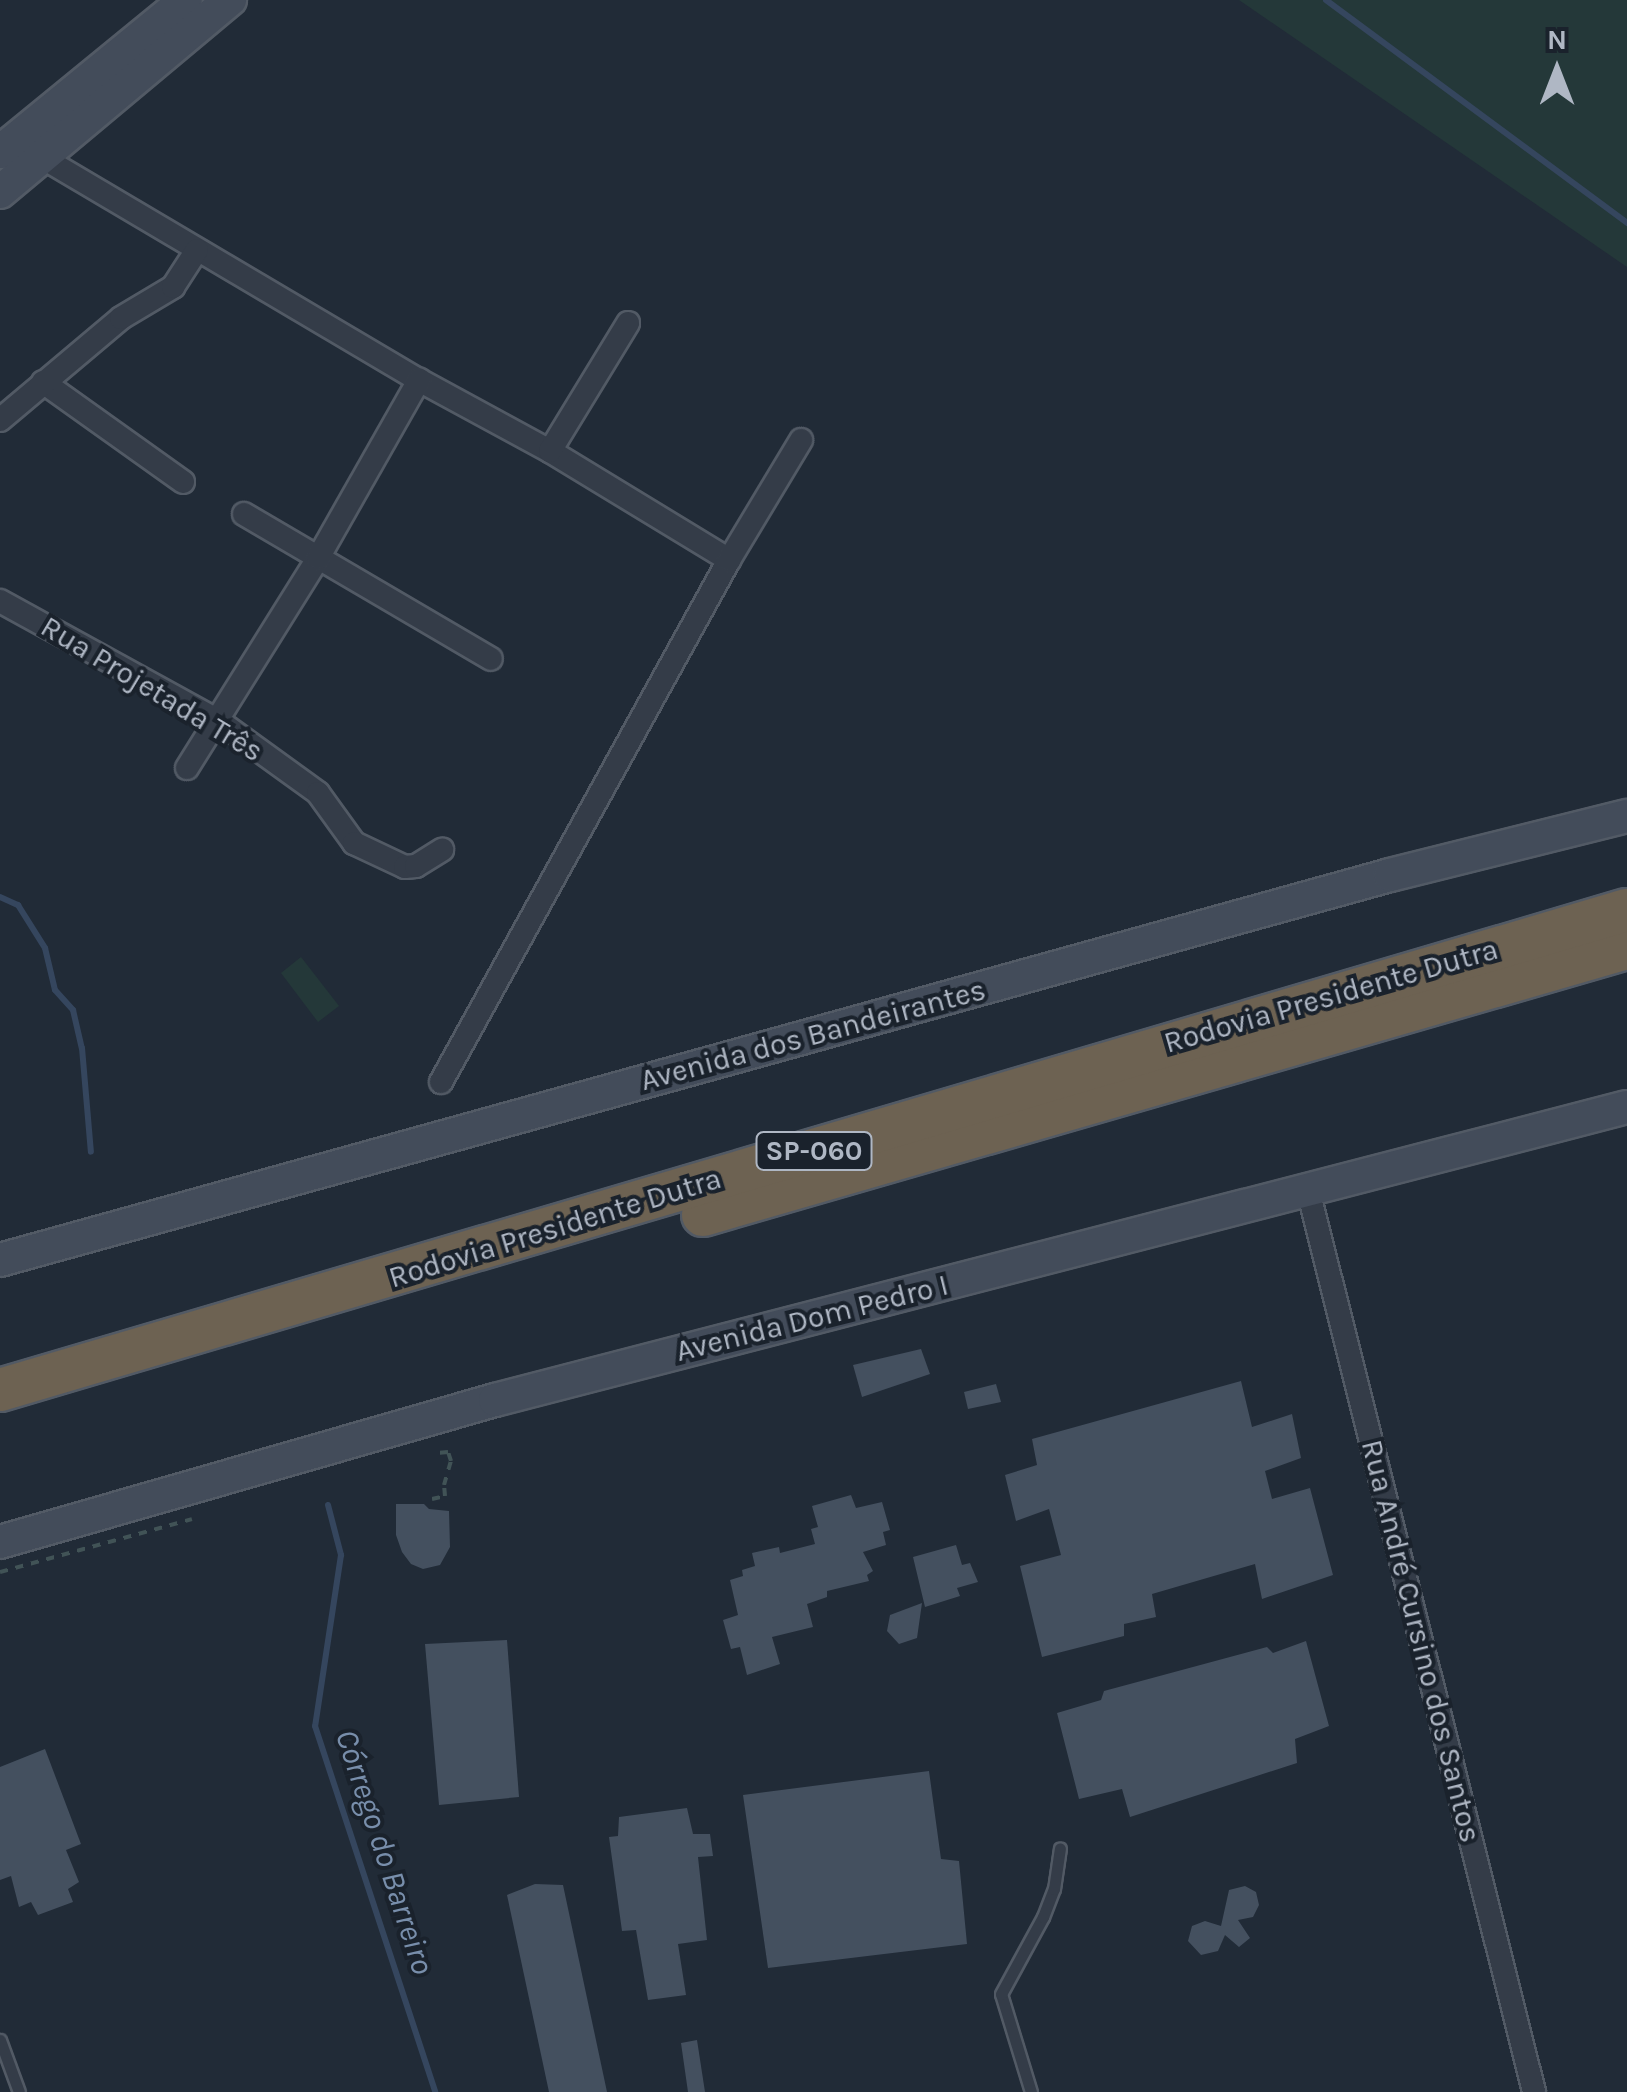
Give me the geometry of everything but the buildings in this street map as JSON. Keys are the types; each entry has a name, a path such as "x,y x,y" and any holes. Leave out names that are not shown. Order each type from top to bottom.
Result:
{"highway":[{"name":"Rodovia Presidente Dutra","path":"0,1390 1627,910"},
{"name":"Rodovia Presidente Dutra","path":"0,1414 1627,948"}],"main road":[{"path":"6,147 186,0"},
{"path":"0,192 230,0"},
{"name":"Avenida dos Bandeirantes","path":"0,1260 1390,875 1627,816"},
{"name":"Avenida Dom Pedro I","path":"0,1542 494,1400 1627,1107"}],"street":[{"path":"6,147 42,156 419,380 550,451 729,560"},
{"path":"0,420 120,318 173,288 197,250"},
{"path":"550,451 628,322"},
{"path":"187,768 220,722 419,380"},
{"path":"43,382 183,482"},
{"path":"441,1082 729,560 801,440"},
{"path":"244,514 491,659"},
{"name":"Rua Projetada Três","path":"0,601 220,722 318,792 354,843 405,867 416,866 442,850"},
{"name":"Rua André Cursino dos Santos","path":"1308,1190 1534,2092"}],"lane":[{"path":"1032,2092 1001,1994 1043,1917 1054,1889 1060,1848"},
{"path":"0,2040 20,2092"}],"path":[{"path":"432,1499 445,1496 444,1485 452,1461 448,1452 438,1453"},
{"path":"0,1572 192,1518"}],"green space":[{"path":"1239,0 1627,0 1627,267"},
{"path":"301,957 339,1006 318,1022 281,973"}],"waterway":[{"path":"1326,0 1627,223"},
{"name":"Córrego do Barreiro","path":"0,897 18,905 45,948 55,990 73,1010 82,1048 91,1152"},
{"name":"Córrego do Barreiro","path":"328,1505 341,1555 315,1726 435,2092"}]}
